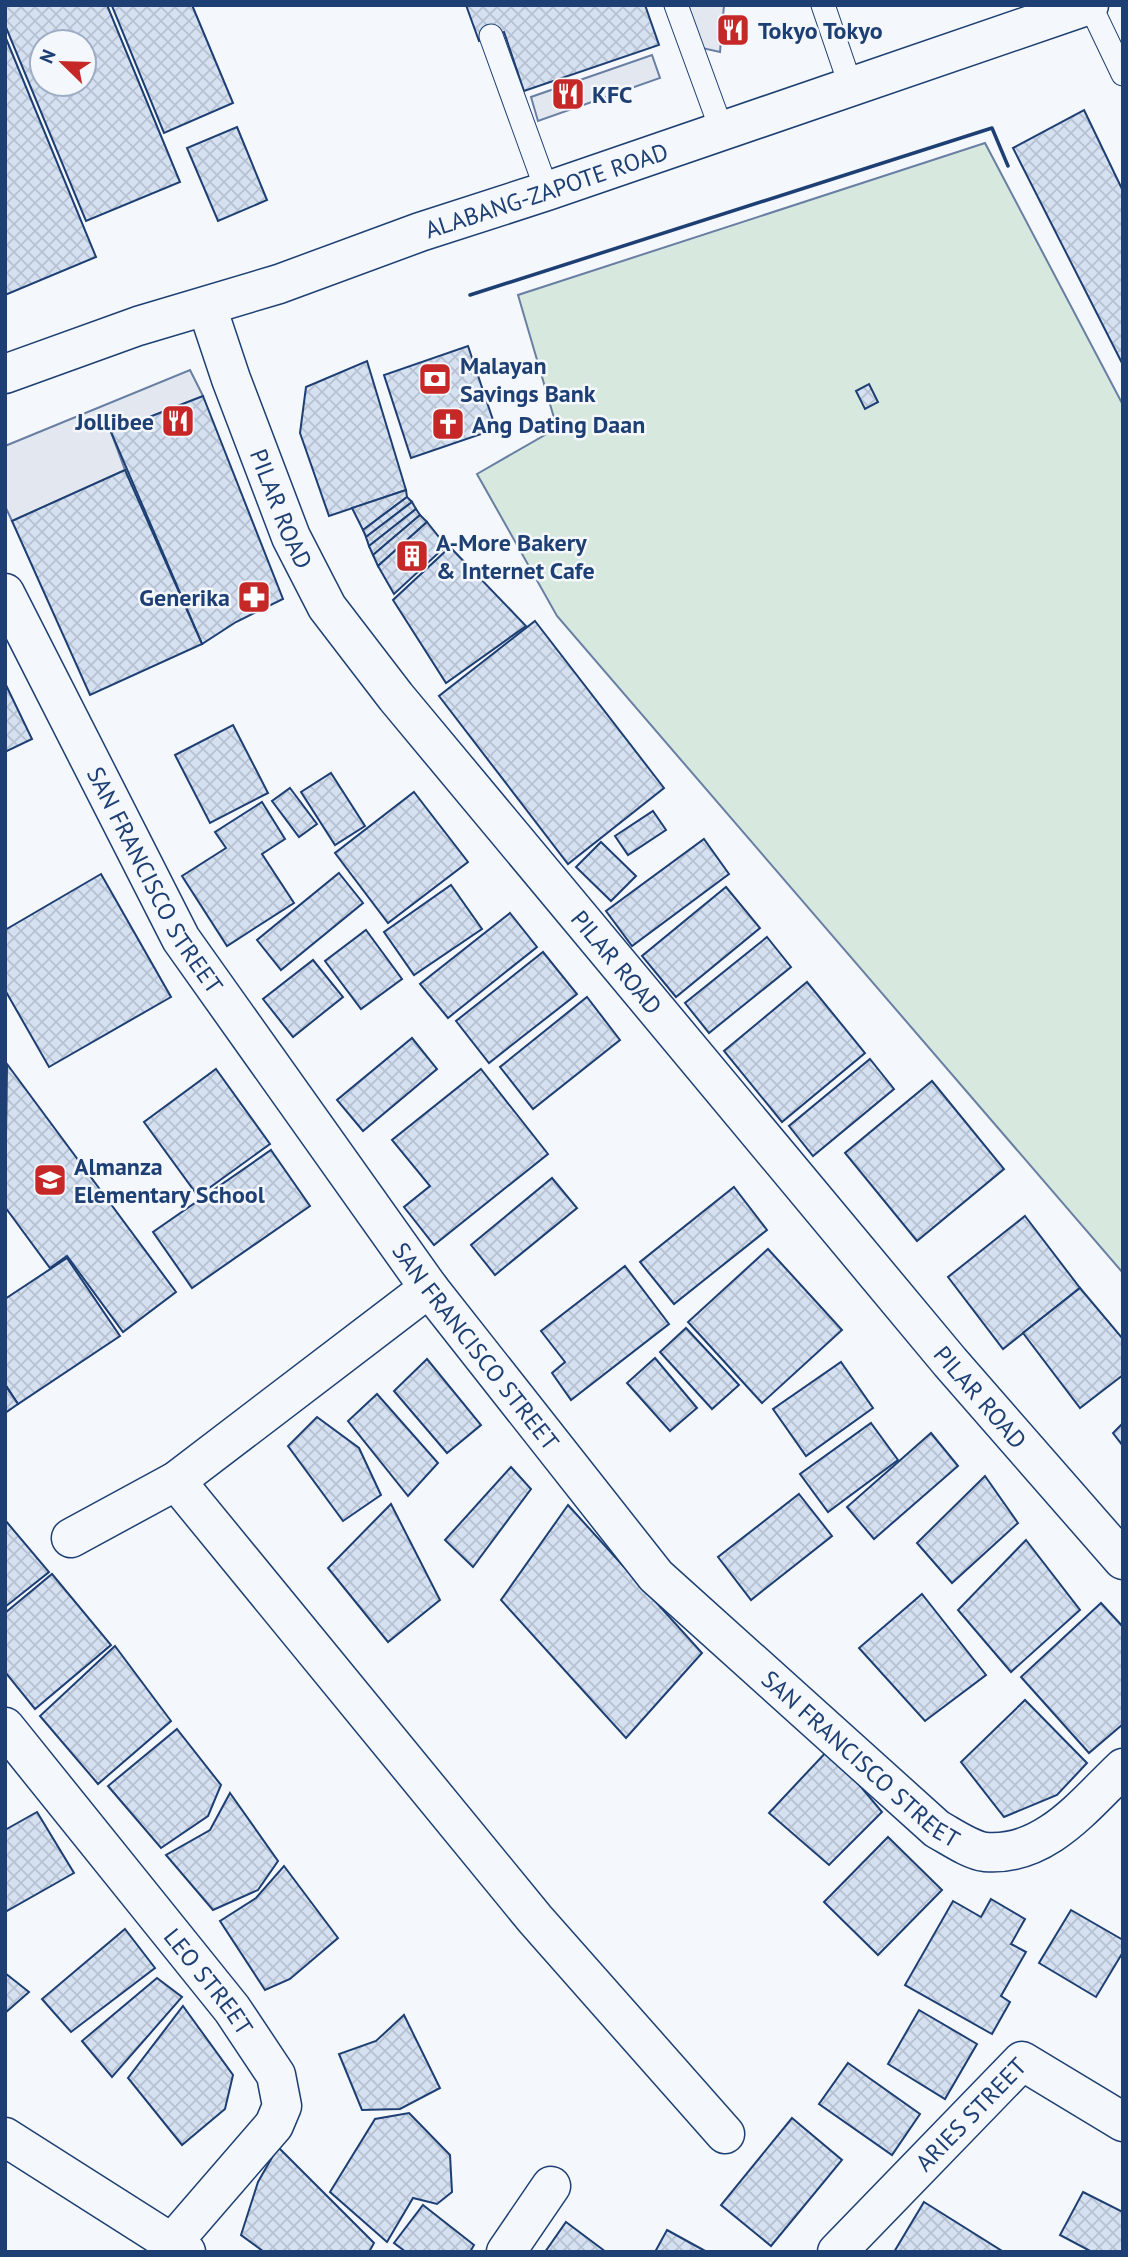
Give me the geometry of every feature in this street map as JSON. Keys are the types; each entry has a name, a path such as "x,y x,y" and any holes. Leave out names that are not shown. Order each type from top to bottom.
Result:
{"main road":[{"name":"ALABANG-ZAPOTE ROAD","path":"5,374 138,326 207,307 1090,5"},
{"name":"PILAR ROAD","path":"207,307 231,379 291,537 327,607 396,697 950,1362 1123,1560"},
{"name":"SAN FRANCISCO STREET","path":"5,593 181,939 429,1288 656,1576 937,1829 983,1852 1024,1848 1059,1830 1123,1768"},
{"path":"71,1538 176,1481 429,1288"},
{"path":"176,1481 535,1919 725,2134"},
{"name":"LEO STREET","path":"5,1727 232,2009 276,2075 282,2106 274,2125 179,2248"},
{"name":"ARIES STREET","path":"837,2252 1021,2061 1123,2122"},
{"path":"5,2137 179,2248"},
{"path":"506,2252 551,2186"}],"lane":[{"path":"676,5 722,131"},
{"path":"823,5 851,86"},
{"path":"1090,5 1123,75"},
{"path":"491,36 547,191"}],"shaded area":[{"path":"688,5 724,5 720,52 702,48"},
{"path":"652,55 660,78 538,121 531,97"},
{"path":"985,143 1123,405 1123,1273 557,616 477,474 557,428 518,295"},
{"path":"190,370 203,396 111,432 125,470 12,521 5,506 5,446"}],"building":[{"path":"5,5 107,5 180,182 86,221 35,98 98,98 98,28 28,28 28,81 5,25"},
{"path":"192,5 233,103 164,133 112,6"},
{"name":"KFC","path":"466,5 645,5 659,45 524,91 504,32 479,41"},
{"path":"5,36 28,92 28,98 31,98 96,257 5,295"},
{"path":"1084,110 1123,191 1123,365 1013,148"},
{"path":"237,127 267,200 218,221 187,148"},
{"path":"468,346 496,429 411,458 384,375"},
{"path":"367,361 406,490 329,516 300,433 306,387"},
{"path":"869,384 878,402 865,409 856,391"},
{"path":"203,396 283,599 236,622 202,644 111,432"},
{"path":"125,470 202,644 90,695 12,521"},
{"path":"406,490 407,497 363,530 352,508"},
{"path":"407,497 412,502 366,537 363,530"},
{"path":"412,502 416,509 369,546 366,537"},
{"path":"416,509 420,515 373,555 369,546"},
{"path":"420,515 427,522 378,566 373,555"},
{"name":"A-More Bakery & Internet Cafe","path":"427,522 446,546 394,594 378,566"},
{"path":"450,547 526,626 446,683 393,600"},
{"path":"535,621 664,788 568,864 439,696"},
{"path":"5,683 32,739 5,752"},
{"path":"233,725 268,793 210,823 175,755"},
{"path":"331,773 365,826 335,845 301,792"},
{"path":"290,788 317,824 299,837 272,801"},
{"path":"414,792 468,862 388,923 335,853"},
{"path":"262,802 285,839 262,854 294,903 227,946 182,876 226,848 215,832"},
{"path":"653,811 666,830 628,855 615,836"},
{"path":"704,839 729,874 632,946 606,911"},
{"path":"601,842 636,876 611,901 576,867"},
{"path":"339,873 363,903 281,970 257,940"},
{"path":"101,874 171,997 49,1067 5,990 5,930"},
{"path":"451,885 482,929 414,975 384,932"},
{"path":"726,887 760,928 676,997 642,956"},
{"path":"510,913 537,947 448,1018 420,984"},
{"path":"366,930 402,979 361,1009 325,961"},
{"path":"767,937 791,967 709,1033 685,1003"},
{"path":"543,952 577,994 489,1063 456,1021"},
{"path":"313,960 343,997 293,1037 263,999"},
{"path":"807,982 865,1053 782,1122 724,1051"},
{"path":"587,997 620,1040 533,1109 500,1067"},
{"path":"412,1038 437,1069 363,1131 337,1100"},
{"path":"870,1059 894,1089 813,1156 789,1126"},
{"path":"7,1064 176,1292 123,1332 67,1256 50,1268 5,1207"},
{"path":"216,1069 270,1144 198,1196 144,1122"},
{"path":"481,1069 548,1154 434,1245 404,1207 430,1186 392,1140"},
{"path":"932,1081 1004,1169 917,1241 845,1153"},
{"path":"271,1150 310,1206 192,1288 153,1232"},
{"path":"552,1178 577,1208 495,1275 471,1245"},
{"path":"734,1187 767,1230 674,1304 640,1262"},
{"path":"1025,1216 1080,1288 1003,1349 948,1277"},
{"path":"768,1249 842,1330 762,1403 688,1322"},
{"path":"67,1258 120,1336 18,1404 5,1384 5,1299"},
{"path":"625,1266 669,1324 571,1400 552,1373 565,1362 541,1331"},
{"path":"1080,1288 1123,1339 1123,1375 1080,1408 1023,1333"},
{"path":"686,1328 739,1385 712,1409 660,1352"},
{"path":"655,1358 697,1408 670,1431 627,1383"},
{"path":"427,1359 481,1425 447,1453 394,1391"},
{"path":"841,1362 873,1408 806,1456 773,1409"},
{"path":"5,1385 18,1404 5,1413"},
{"path":"377,1394 438,1463 408,1496 348,1421"},
{"path":"317,1417 359,1448 381,1495 343,1521 288,1446"},
{"path":"871,1423 898,1460 828,1512 800,1474"},
{"path":"1123,1423 1123,1446 1113,1433"},
{"path":"931,1433 958,1466 874,1539 847,1507"},
{"path":"511,1467 531,1489 473,1567 445,1540"},
{"path":"985,1476 1018,1523 952,1583 917,1543"},
{"path":"799,1494 832,1536 751,1600 718,1557"},
{"path":"391,1504 440,1600 388,1642 328,1568"},
{"path":"568,1505 702,1653 626,1738 501,1600"},
{"path":"5,1520 49,1572 5,1607"},
{"path":"1026,1540 1080,1610 1011,1672 958,1610"},
{"path":"52,1574 111,1645 35,1709 5,1672 5,1613"},
{"path":"922,1594 986,1675 925,1721 859,1648"},
{"path":"1101,1603 1123,1627 1123,1724 1089,1753 1021,1677"},
{"path":"115,1646 171,1721 98,1784 40,1716"},
{"path":"1025,1700 1087,1763 1057,1795 1004,1817 961,1762"},
{"path":"177,1729 221,1785 208,1816 161,1848 108,1786"},
{"path":"829,1749 882,1812 829,1865 769,1813"},
{"path":"230,1793 278,1861 258,1890 213,1910 166,1855 210,1830"},
{"path":"37,1812 74,1873 5,1912 5,1830"},
{"path":"888,1837 942,1890 878,1955 824,1902"},
{"path":"284,1866 338,1938 290,1979 265,1990 220,1921 256,1898"},
{"path":"991,1899 1025,1919 1011,1944 1026,1952 1001,1996 1010,2002 992,2034 905,1985 953,1901 981,1917"},
{"path":"1071,1910 1123,1940 1123,1952 1096,1997 1039,1963"},
{"path":"125,1929 155,1968 71,2032 42,1999"},
{"path":"5,1973 29,1992 5,2013"},
{"path":"157,1978 182,1997 112,2077 82,2041"},
{"path":"183,2006 233,2075 225,2109 182,2145 128,2078"},
{"path":"919,2010 977,2044 945,2099 888,2064"},
{"path":"404,2015 440,2088 400,2109 362,2110 339,2054 376,2041"},
{"path":"848,2063 920,2114 892,2155 819,2104"},
{"path":"409,2113 450,2155 452,2192 437,2204 413,2198 387,2242 330,2192 375,2119"},
{"path":"792,2118 842,2160 771,2246 721,2205"},
{"path":"278,2147 374,2243 369,2252 264,2252 241,2235 258,2182"},
{"path":"1083,2192 1123,2212 1123,2252 1092,2252 1060,2235"},
{"path":"924,2202 1002,2251 894,2252"},
{"path":"423,2205 474,2245 470,2252 406,2252 394,2243"},
{"path":"566,2222 606,2252 545,2252"},
{"path":"667,2230 707,2252 655,2252"}],"wall":[{"path":"470,295 992,128 1008,166"}],"place":[{"name":"Tokyo Tokyo","path":"733,30"},
{"name":"KFC","path":"568,94"},
{"name":"Malayan Savings Bank","path":"435,379"},
{"name":"Jollibee","path":"178,421"},
{"name":"Ang Dating Daan","path":"448,424"},
{"name":"A-More Bakery & Internet Cafe","path":"412,556"},
{"name":"Generika","path":"254,597"},
{"name":"Almanza Elementary School","path":"50,1180"}]}
